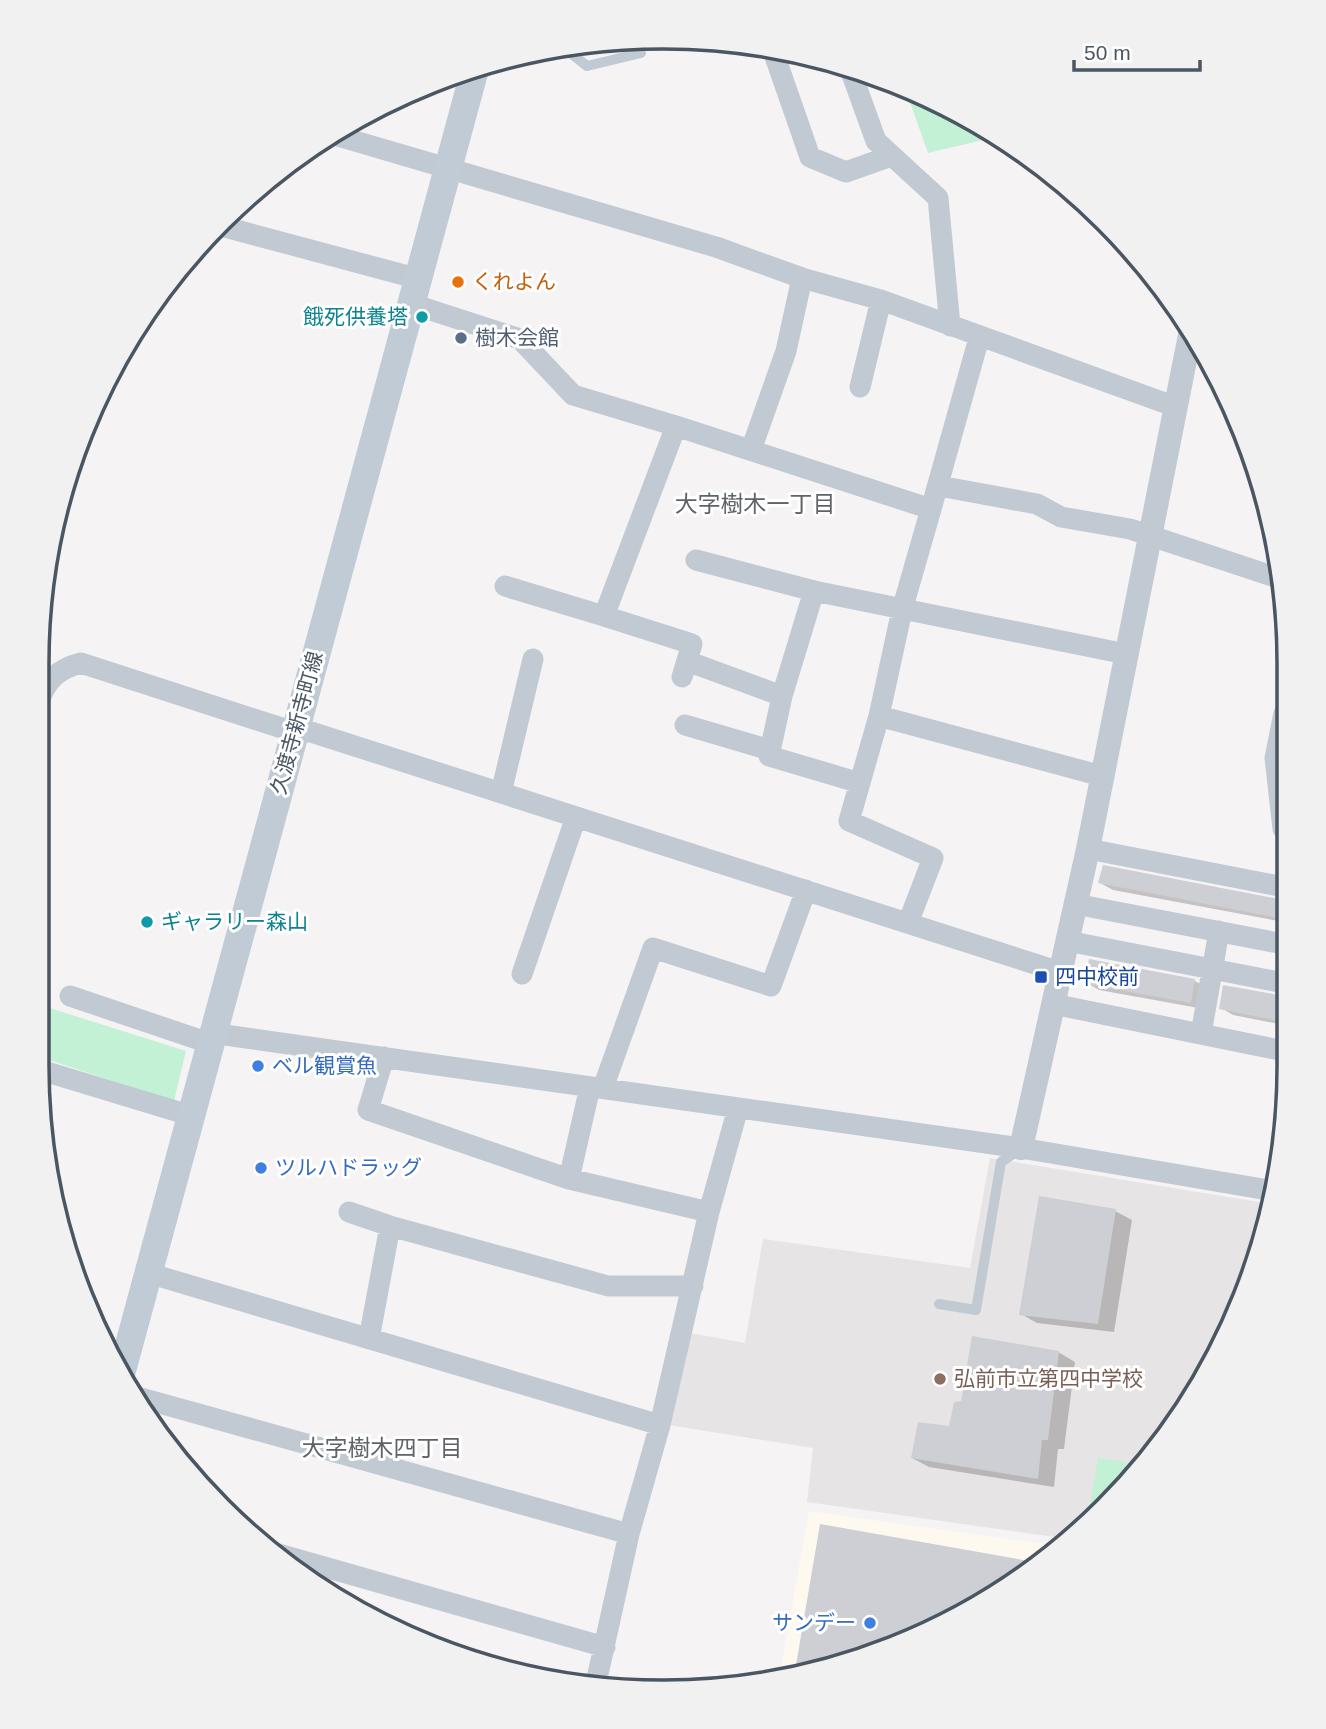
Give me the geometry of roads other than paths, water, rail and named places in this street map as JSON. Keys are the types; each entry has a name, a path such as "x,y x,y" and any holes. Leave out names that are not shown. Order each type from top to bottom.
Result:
{"main road":[{"name":"久渡寺新寺町線","path":"125,1361 472,80"}],"street":[{"path":"776,60 810,157 846,172 891,156"},
{"path":"854,80 876,141 938,198 950,326"},
{"path":"345,138 716,247 802,278 881,300 979,338 1176,407"},
{"path":"229,229 415,292 520,339 573,396 676,426 931,509"},
{"path":"751,450 786,351 802,278"},
{"path":"860,387 881,300"},
{"path":"908,923 933,858 849,821 879,716 902,610 979,338"},
{"path":"1021,1148 1088,849 1188,345"},
{"path":"604,616 676,426"},
{"path":"939,486 1037,504 1062,517 1130,529 1271,576"},
{"path":"696,560 814,591 1126,654"},
{"path":"505,586 692,644 685,669 782,696"},
{"path":"814,591 782,696 769,756 860,783"},
{"path":"501,793 533,659"},
{"path":"49,683 64,668 81,663 294,732 311,732 1060,972"},
{"path":"879,716 1102,775"},
{"path":"685,725 770,750"},
{"path":"1277,748 1277,776"},
{"path":"522,974 576,817"},
{"path":"1088,849 1277,886"},
{"path":"569,1179 596,1088 653,948 771,986 806,890"},
{"path":"1075,904 1277,943"},
{"path":"1201,1034 1219,931"},
{"path":"1067,941 1277,982"},
{"path":"70,996 210,1038 384,1057 1021,1148 1264,1189"},
{"path":"1053,1004 1277,1050"},
{"path":"384,1057 368,1110 569,1179 709,1212"},
{"path":"49,1073 190,1115"},
{"path":"598,1676 629,1534 660,1425 709,1212 738,1108"},
{"path":"349,1212 390,1226 608,1286 692,1286"},
{"path":"369,1339 390,1226"},
{"path":"148,1273 660,1425"},
{"path":"148,1400 629,1534"},
{"path":"298,1559 605,1647"}],"lane":[{"path":"574,56 587,66 641,53"},
{"path":"939,1304 976,1310 1001,1162 1021,1148"}],"place":[{"name":"くれよん","path":"458,282"},
{"name":"餓死供養塔","path":"422,317"},
{"name":"樹木会館","path":"461,338"},
{"name":"ギャラリー森山","path":"147,922"},
{"name":"四中校前","path":"1041,977"},
{"name":"ベル観賞魚","path":"258,1066"},
{"name":"ツルハドラッグ","path":"261,1168"},
{"name":"弘前市立第四中学校","path":"940,1379"},
{"name":"サンデー","path":"870,1623"}],"district":[{"name":"大字樹木一丁目","path":"755,504"},
{"name":"大字樹木四丁目","path":"382,1448"}]}
